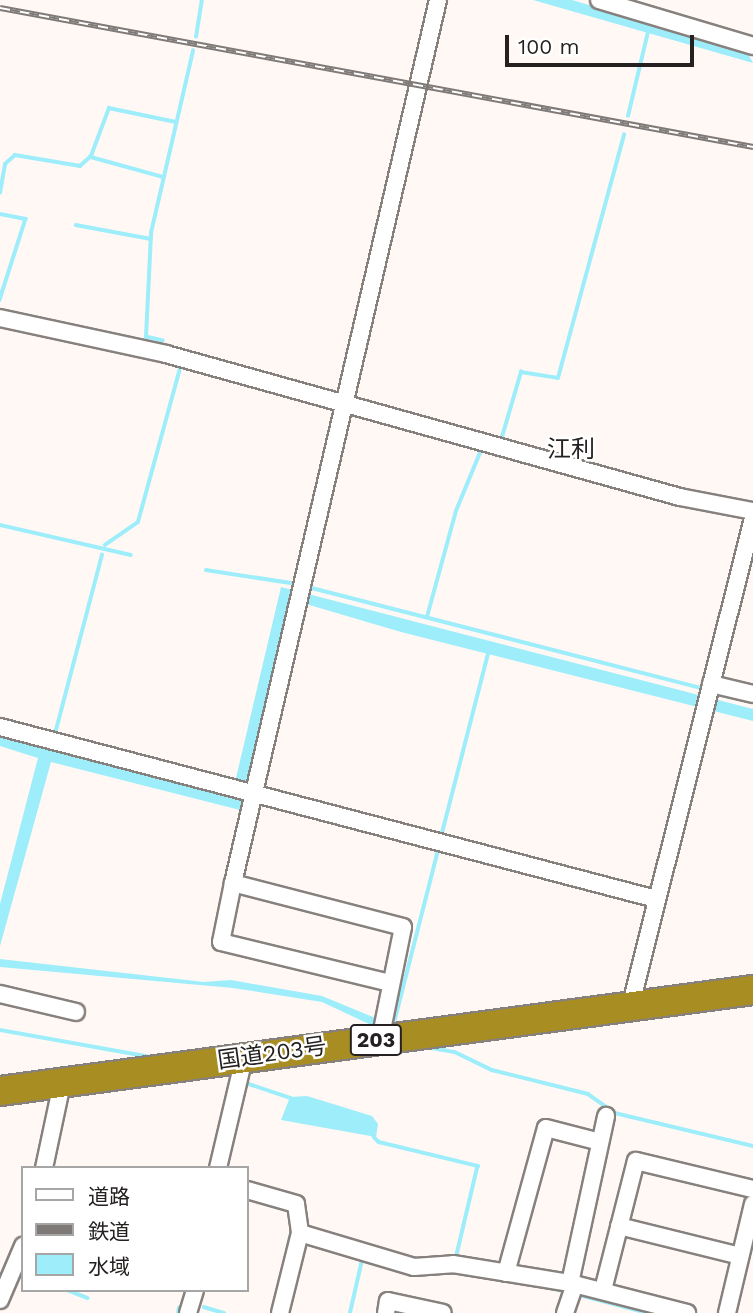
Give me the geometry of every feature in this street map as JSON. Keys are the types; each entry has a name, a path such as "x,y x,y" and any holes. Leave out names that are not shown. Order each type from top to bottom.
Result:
{"highway":[{"name":"国道203号","path":"0,1091 244,1058 381,1029 630,1008 753,990"}],"street":[{"path":"390,983 221,942 438,0"},
{"path":"599,0 753,46"},
{"path":"0,318 166,354 680,497 753,511"},
{"path":"630,1008 753,518"},
{"path":"711,684 753,694"},
{"path":"0,727 656,899"},
{"path":"233,883 403,927 381,1029"},
{"path":"0,994 76,1012"},
{"path":"218,1166 244,1058"},
{"path":"44,1166 62,1083"},
{"path":"570,1294 606,1116"},
{"path":"506,1273 546,1128 600,1142"},
{"path":"603,1290 636,1161 753,1189"},
{"path":"248,1190 296,1204 300,1233 280,1313"},
{"path":"727,1313 753,1204"},
{"path":"619,1226 740,1256"},
{"path":"300,1233 414,1267 453,1264 506,1273 570,1294 603,1290 687,1313"},
{"path":"0,1300 21,1251"},
{"path":"193,1311 195,1292"},
{"path":"386,1313 388,1301 443,1313"}],"water":[{"path":"533,0 572,0 747,52 753,63"},
{"path":"281,587 753,709 753,721 401,632 289,599 240,810 51,762 0,946 0,904 38,758 0,746 0,734 232,795"},
{"path":"0,959 204,982 231,980 322,996 373,1017 410,1023 371,1025 322,1002 233,988 0,967"},
{"path":"307,1096 372,1116 378,1124 376,1137 281,1120 290,1097"}],"waterway":[{"path":"196,37 202,0"},
{"path":"628,116 648,32"},
{"path":"163,341 146,337 151,233 193,51"},
{"path":"0,193 5,164 15,155 80,166 91,156 109,108 176,122"},
{"path":"502,437 521,372 558,378 624,135"},
{"path":"91,157 163,177"},
{"path":"0,214 26,219 0,300"},
{"path":"76,225 151,239"},
{"path":"105,545 138,522 180,368"},
{"path":"427,617 456,511 482,448"},
{"path":"0,525 131,555"},
{"path":"55,734 102,555"},
{"path":"206,570 297,584"},
{"path":"308,587 704,689"},
{"path":"442,833 488,654"},
{"path":"395,1019 438,850"},
{"path":"0,1030 151,1057"},
{"path":"426,1047 455,1052 492,1070 588,1094 615,1113 753,1146"},
{"path":"249,1084 291,1098"},
{"path":"374,1137 379,1142 478,1166 457,1255"},
{"path":"287,1252 290,1237"},
{"path":"350,1313 362,1260 386,1267"},
{"path":"414,1274 438,1273"},
{"path":"545,1287 568,1292"},
{"path":"72,1292 88,1298"},
{"path":"576,1294 648,1313"},
{"path":"204,1307 224,1313"},
{"path":"178,1313 179,1308"}],"railway":[{"path":"0,8 753,147"}],"district":[{"name":"江利","path":"571,450"}]}
